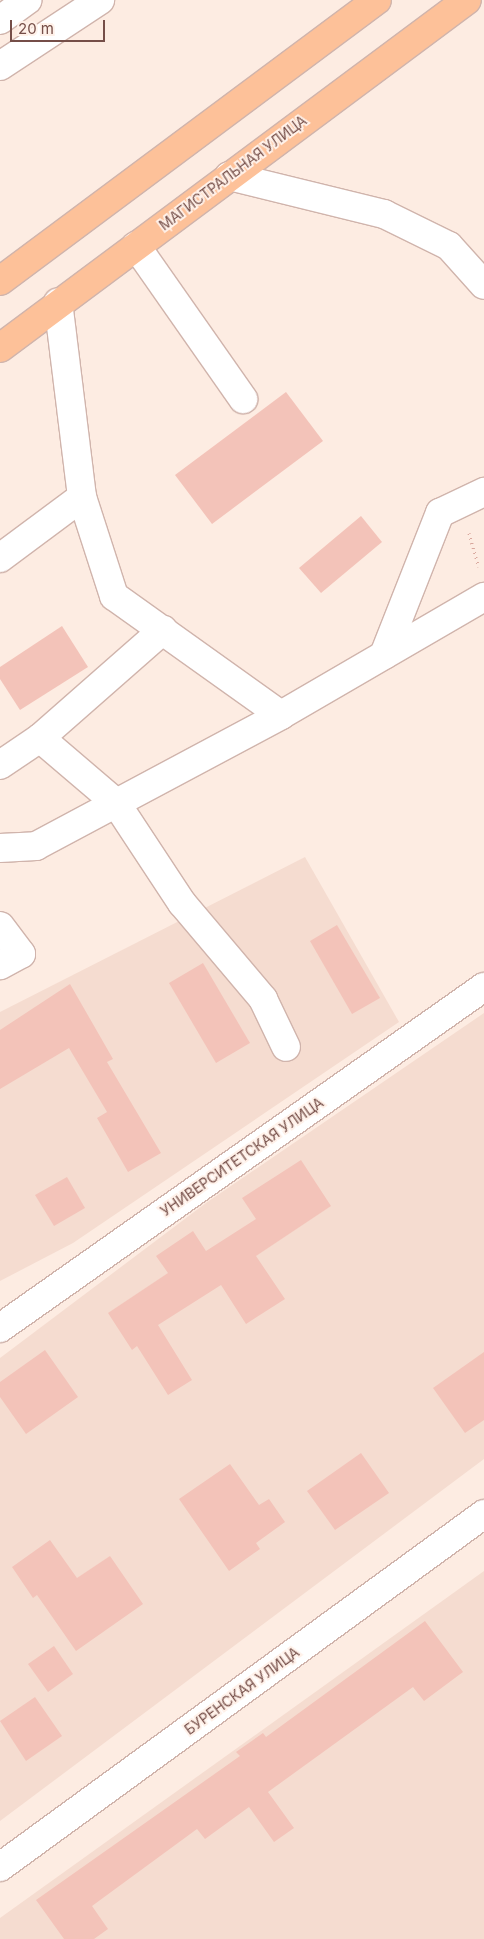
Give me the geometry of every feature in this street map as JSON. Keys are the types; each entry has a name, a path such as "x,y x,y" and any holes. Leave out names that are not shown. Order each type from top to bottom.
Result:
{"main road":[{"path":"0,281 377,0"},
{"name":"МАГИСТРАЛЬНАЯ УЛИЦА","path":"0,348 58,302 467,0"}],"street":[{"path":"0,20 28,0"},
{"path":"0,66 100,0"},
{"path":"229,176 384,214 449,246 484,285"},
{"path":"136,246 243,399"},
{"path":"58,302 82,497 114,596 281,714"},
{"path":"0,558 82,497"},
{"path":"384,655 440,513 472,498"},
{"path":"0,848 36,846 281,714 384,655 483,586"},
{"path":"0,765 40,738 163,630"},
{"path":"40,738 116,803 182,904 263,999 286,1047"},
{"path":"0,926 21,954 0,965"},
{"name":"УНИВЕРСИТЕТСКАЯ УЛИЦА","path":"0,1328 484,987"},
{"name":"БУРЕНСКАЯ УЛИЦА","path":"0,1867 484,1514"}],"path":[{"path":"472,498 483,586"}],"shaded area":[{"path":"305,857 399,1022 73,1243 0,1281 0,1012"},
{"path":"484,1013 484,1459 0,1821 0,1358 206,1203"},
{"path":"484,1571 484,1939 0,1939 0,1918"}],"building":[{"path":"286,392 323,441 212,524 175,475"},
{"path":"361,516 382,542 321,593 299,568"},
{"path":"62,626 88,667 20,710 0,679 0,667"},
{"path":"337,925 380,998 352,1014 310,941"},
{"path":"203,963 250,1043 216,1063 169,983"},
{"path":"70,984 113,1059 107,1062 161,1153 128,1172 97,1118 107,1112 69,1048 0,1089 0,1030"},
{"path":"301,1160 331,1206 256,1256 285,1299 246,1324 221,1285 158,1325 192,1380 168,1395 137,1346 132,1350 108,1313 168,1273 156,1256 193,1231 206,1251 256,1219 242,1198"},
{"path":"67,1177 85,1208 54,1226 35,1195"},
{"path":"45,1350 78,1397 26,1434 0,1397 0,1382"},
{"path":"484,1352 484,1420 465,1433 433,1388"},
{"path":"361,1453 389,1493 335,1530 307,1491"},
{"path":"230,1464 259,1505 269,1499 285,1522 256,1543 260,1549 229,1571 179,1499"},
{"path":"50,1540 77,1578 110,1556 143,1604 76,1651 37,1595 33,1598 12,1567"},
{"path":"425,1621 463,1672 424,1701 413,1687 268,1792 294,1828 274,1842 249,1807 205,1839 197,1829 92,1906 108,1929 94,1939 64,1939 36,1900 240,1756 236,1752 263,1733 266,1737"},
{"path":"54,1646 73,1674 48,1692 28,1664"},
{"path":"35,1697 62,1736 26,1761 0,1721"}]}
